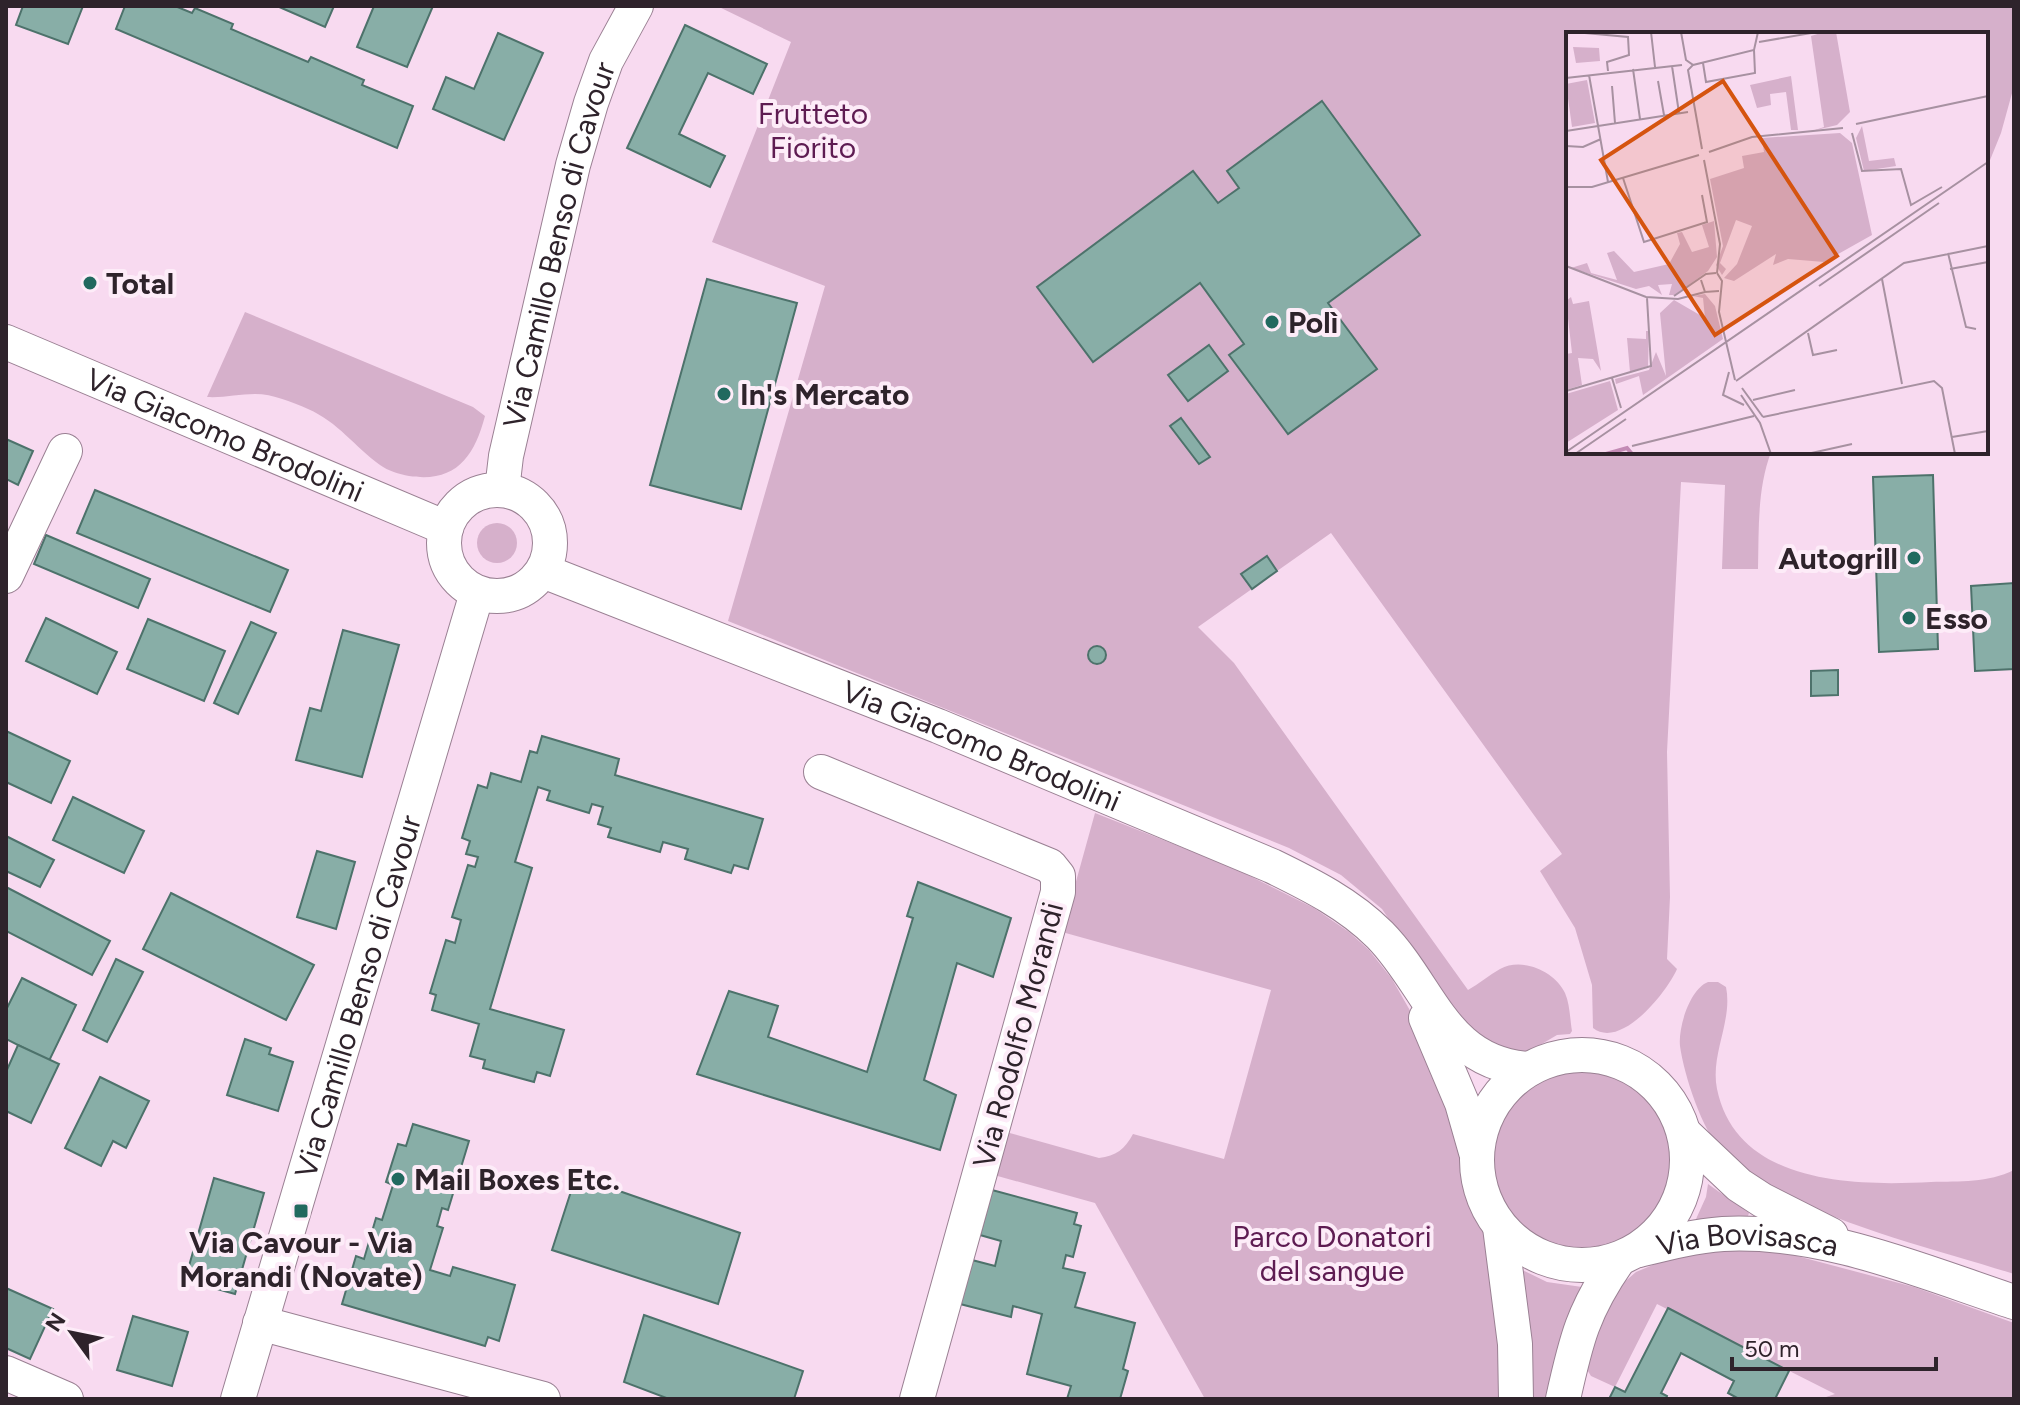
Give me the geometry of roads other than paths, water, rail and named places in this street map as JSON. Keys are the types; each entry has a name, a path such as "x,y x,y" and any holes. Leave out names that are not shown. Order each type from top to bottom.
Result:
{"street":[{"name":"Via Camillo Benso di Cavour","path":"502,490 506,456 573,165 606,61 636,6"},
{"name":"Via Giacomo Brodolini","path":"6,342 446,528"},
{"path":"6,576 18,520 65,451"},
{"path":"502,490 531,502 548,526 551,542 543,571 521,591 491,597 465,587 448,566 443,541 446,528 461,503 474,495 502,490"},
{"name":"Via Giacomo Brodolini","path":"543,571 938,726 1272,866 1336,900 1367,923 1398,955 1456,1039 1472,1052 1512,1068 1529,1069"},
{"name":"Via Camillo Benso di Cavour","path":"238,1399 477,593"},
{"name":"Via Rodolfo Morandi","path":"821,772 1050,866 1058,876 1054,907 917,1399"},
{"name":"Via Giacomo Brodolini","path":"1398,955 1462,1103 1477,1153"},
{"path":"1563,1399 1586,1313 1597,1290 1627,1255 1662,1228 1681,1198 1688,1156 1685,1134 1666,1096 1651,1080 1618,1061 1593,1055 1565,1056 1529,1069 1509,1085 1493,1105 1482,1128 1477,1153 1480,1188 1489,1210 1500,1227 1519,1245 1542,1258 1567,1265 1593,1266 1627,1255"},
{"name":"Via Bovisasca","path":"1685,1134 1739,1185 1858,1251"},
{"path":"1500,1227 1515,1344 1516,1399"},
{"name":"Via Bovisasca","path":"1627,1255 1689,1238 1750,1234 1798,1238 1858,1251 2014,1302"},
{"path":"260,1323 543,1399"},
{"path":"6,1373 66,1399"}],"place":[{"name":"Total","path":"90,283"},
{"name":"Polì","path":"1272,322"},
{"name":"In's Mercato","path":"724,394"},
{"name":"Autogrill","path":"1914,558"},
{"name":"Esso","path":"1909,618"},
{"name":"Mail Boxes Etc.","path":"398,1179"},
{"name":"Via Cavour - Via Morandi (Novate)","path":"301,1211"}],"park label":[{"name":"Frutteto Fiorito","path":"813,130"},
{"name":"Parco Donatori del sangue","path":"1332,1253"}]}
